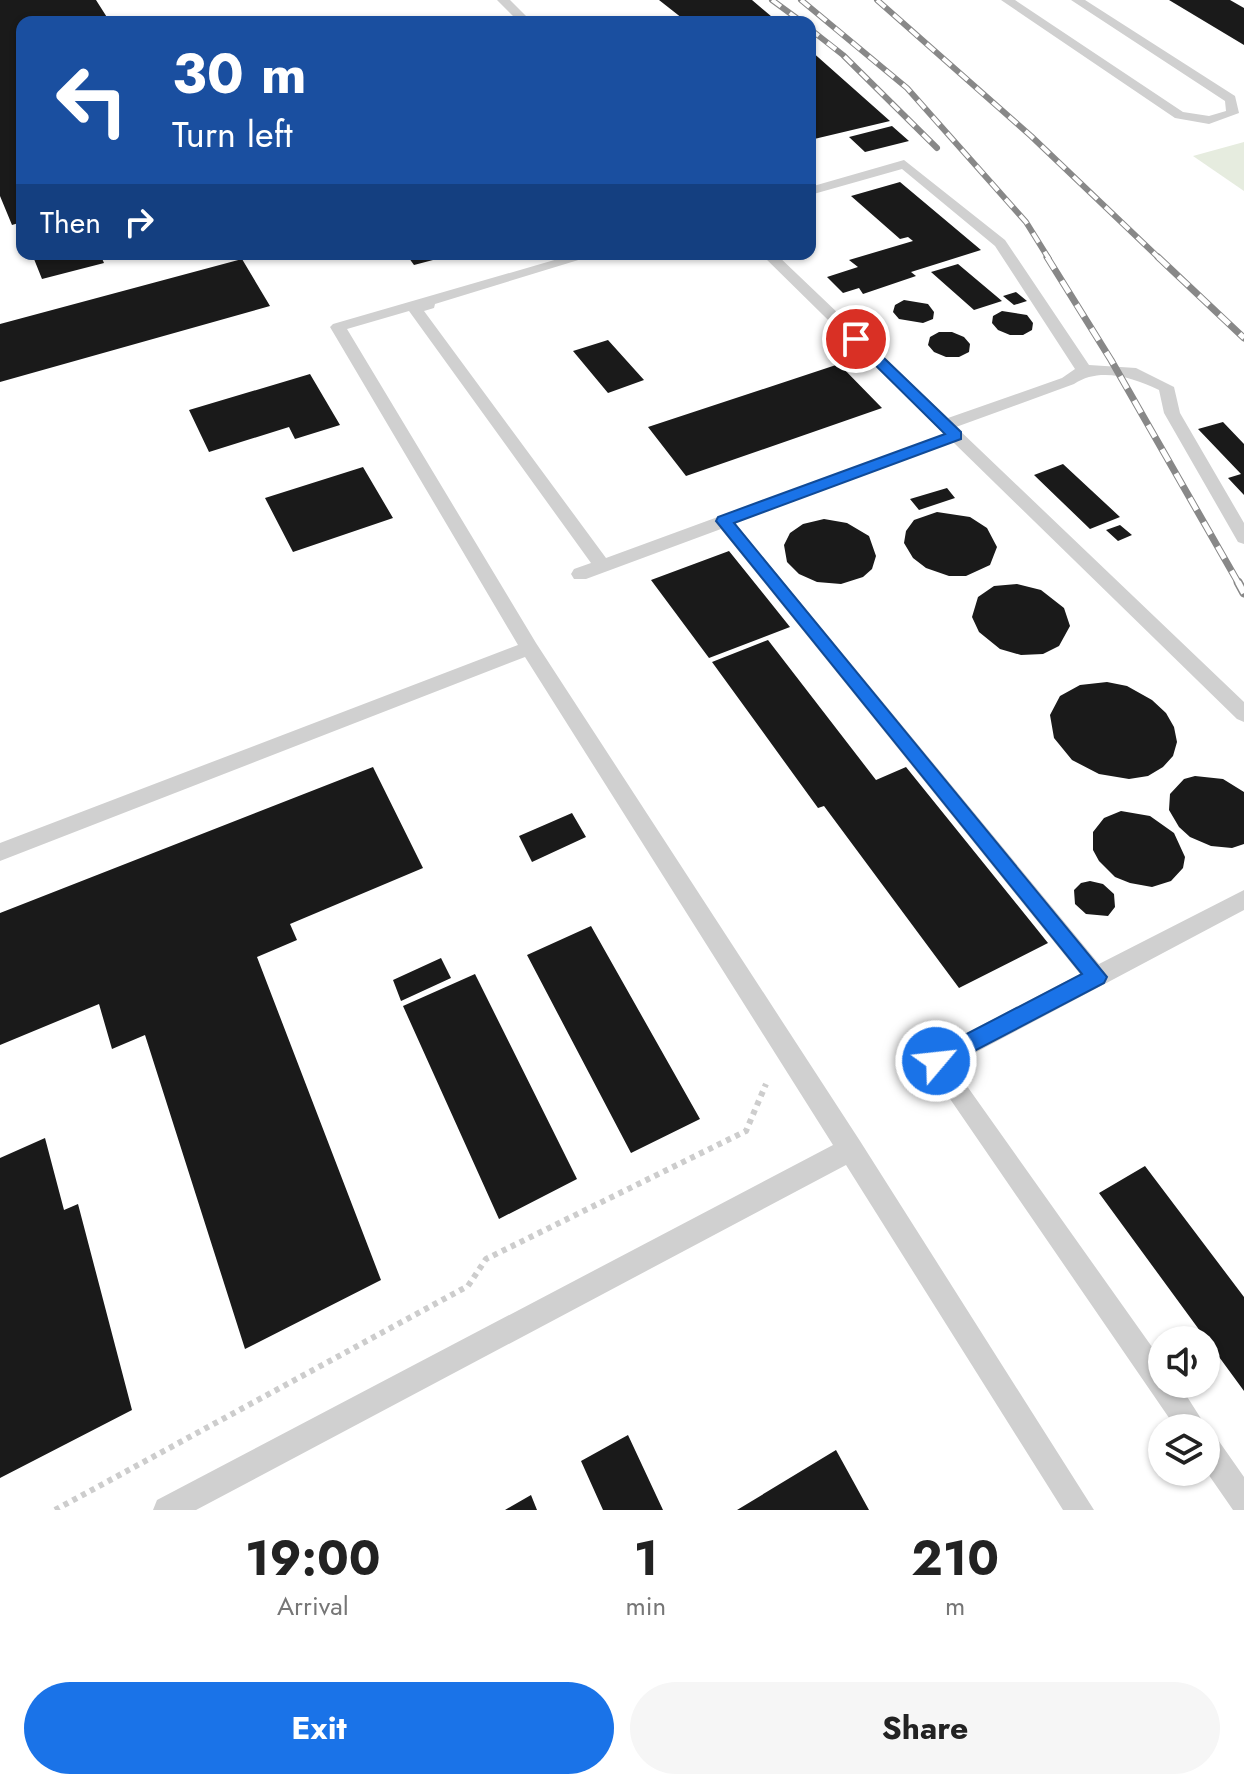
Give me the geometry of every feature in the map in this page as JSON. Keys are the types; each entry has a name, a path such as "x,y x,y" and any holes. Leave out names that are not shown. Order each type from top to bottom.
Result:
{"lane":[{"path":"503,0 520,16"},
{"path":"1007,0 1179,115 1209,120 1233,113 1231,99 1077,0"},
{"path":"816,189 904,164 1000,243 1084,370"},
{"path":"570,260 338,327 529,648 1080,1510"},
{"path":"578,260 415,309 602,566"},
{"path":"774,260 1244,714"},
{"path":"580,574 724,521 950,430 1068,381 1084,370 1136,373 1166,387 1172,413 1244,538"},
{"path":"724,521 1096,977"},
{"path":"0,852 529,648"},
{"path":"1183,1414 936,1061 1244,899"},
{"path":"167,1510 851,1149"},
{"path":"1220,1467 1244,1501"}],"path":[{"path":"55,1510 468,1286 486,1259 746,1131 771,1073"}],"shaded area":[{"path":"1244,142 1244,191 1193,156"}],"building":[{"path":"0,0 96,0 106,16 16,16 16,224 12,225 0,196"},
{"path":"659,0 752,0 771,16 679,16"},
{"path":"1169,0 1230,0 1244,8 1244,45"},
{"path":"816,55 890,121 816,139"},
{"path":"892,126 909,141 865,152 849,137"},
{"path":"900,182 981,250 911,272 916,276 863,294 859,288 843,293 827,277 858,267 849,260 913,241 908,237 900,239 851,196"},
{"path":"34,260 103,260 104,263 42,279"},
{"path":"238,260 243,260 270,306 0,382 0,324"},
{"path":"410,260 433,260 414,265"},
{"path":"958,264 1002,301 974,310 931,272"},
{"path":"1016,292 1027,301 1014,305 1003,296"},
{"path":"904,300 928,304 934,312 933,319 923,323 899,319 893,312 895,305"},
{"path":"1002,311 1027,315 1033,323 1032,330 1023,335 1010,335 998,330 992,323 993,316"},
{"path":"939,332 952,332 964,337 970,344 969,352 959,357 946,357 934,352 928,345 930,337"},
{"path":"608,340 644,380 608,393 573,351"},
{"path":"839,364 882,408 686,476 648,427"},
{"path":"310,374 340,425 295,439 289,427 209,452 189,410"},
{"path":"1223,422 1244,444 1244,495 1228,478 1241,474 1198,429"},
{"path":"1063,464 1120,517 1090,529 1034,475"},
{"path":"363,467 393,518 293,552 265,498"},
{"path":"947,488 955,498 919,510 910,499"},
{"path":"937,512 970,517 987,528 997,547 990,565 966,576 949,576 926,568 913,558 904,543 906,531 914,520"},
{"path":"824,519 847,523 869,536 876,556 872,569 863,577 841,584 817,582 799,574 787,562 784,545 790,533 803,524"},
{"path":"1120,525 1132,535 1118,541 1106,530"},
{"path":"729,551 790,627 709,658 651,580"},
{"path":"1017,584 1041,590 1064,608 1070,626 1059,646 1043,654 1021,655 1000,649 979,632 972,617 978,597 994,586"},
{"path":"768,640 876,780 906,767 1048,943 959,988 824,806 818,808 712,662"},
{"path":"1107,682 1127,686 1152,700 1166,713 1174,727 1177,742 1173,756 1148,776 1129,779 1099,774 1072,760 1054,738 1050,715 1060,696 1080,685"},
{"path":"373,767 423,868 290,924 297,940 257,957 381,1280 245,1349 145,1035 112,1049 99,1004 0,1045 0,913"},
{"path":"1195,776 1223,779 1244,792 1244,844 1232,848 1211,846 1190,837 1179,827 1169,810 1170,794 1184,779"},
{"path":"1121,811 1150,816 1174,833 1185,857 1183,868 1171,881 1152,887 1130,883 1115,877 1099,861 1093,850 1093,832 1104,818"},
{"path":"572,813 586,837 532,862 519,836"},
{"path":"1090,881 1103,884 1114,894 1115,907 1108,916 1086,914 1075,904 1074,890 1081,883"},
{"path":"591,926 700,1119 631,1153 527,955"},
{"path":"441,958 451,978 401,1001 393,980"},
{"path":"475,974 577,1179 499,1219 403,1006"},
{"path":"45,1138 64,1210 78,1204 132,1410 0,1478 0,1158"},
{"path":"1145,1166 1244,1297 1244,1391 1220,1358 1220,1326 1196,1326 1099,1193"},
{"path":"628,1435 663,1510 603,1510 581,1461"},
{"path":"836,1450 869,1510 737,1510"},
{"path":"531,1495 537,1510 505,1510"}],"railway":[{"path":"772,0 794,16"},
{"path":"801,0 907,88 1026,222 1049,259"},
{"path":"877,0 1031,136 1160,259"},
{"path":"816,34 843,55 937,148"},
{"path":"1047,257 1111,360 1239,584"},
{"path":"1158,257 1244,338"},
{"path":"1238,582 1244,593"}],"route":[{"path":"856,339 956,435 724,521 1096,977 936,1061"}]}
